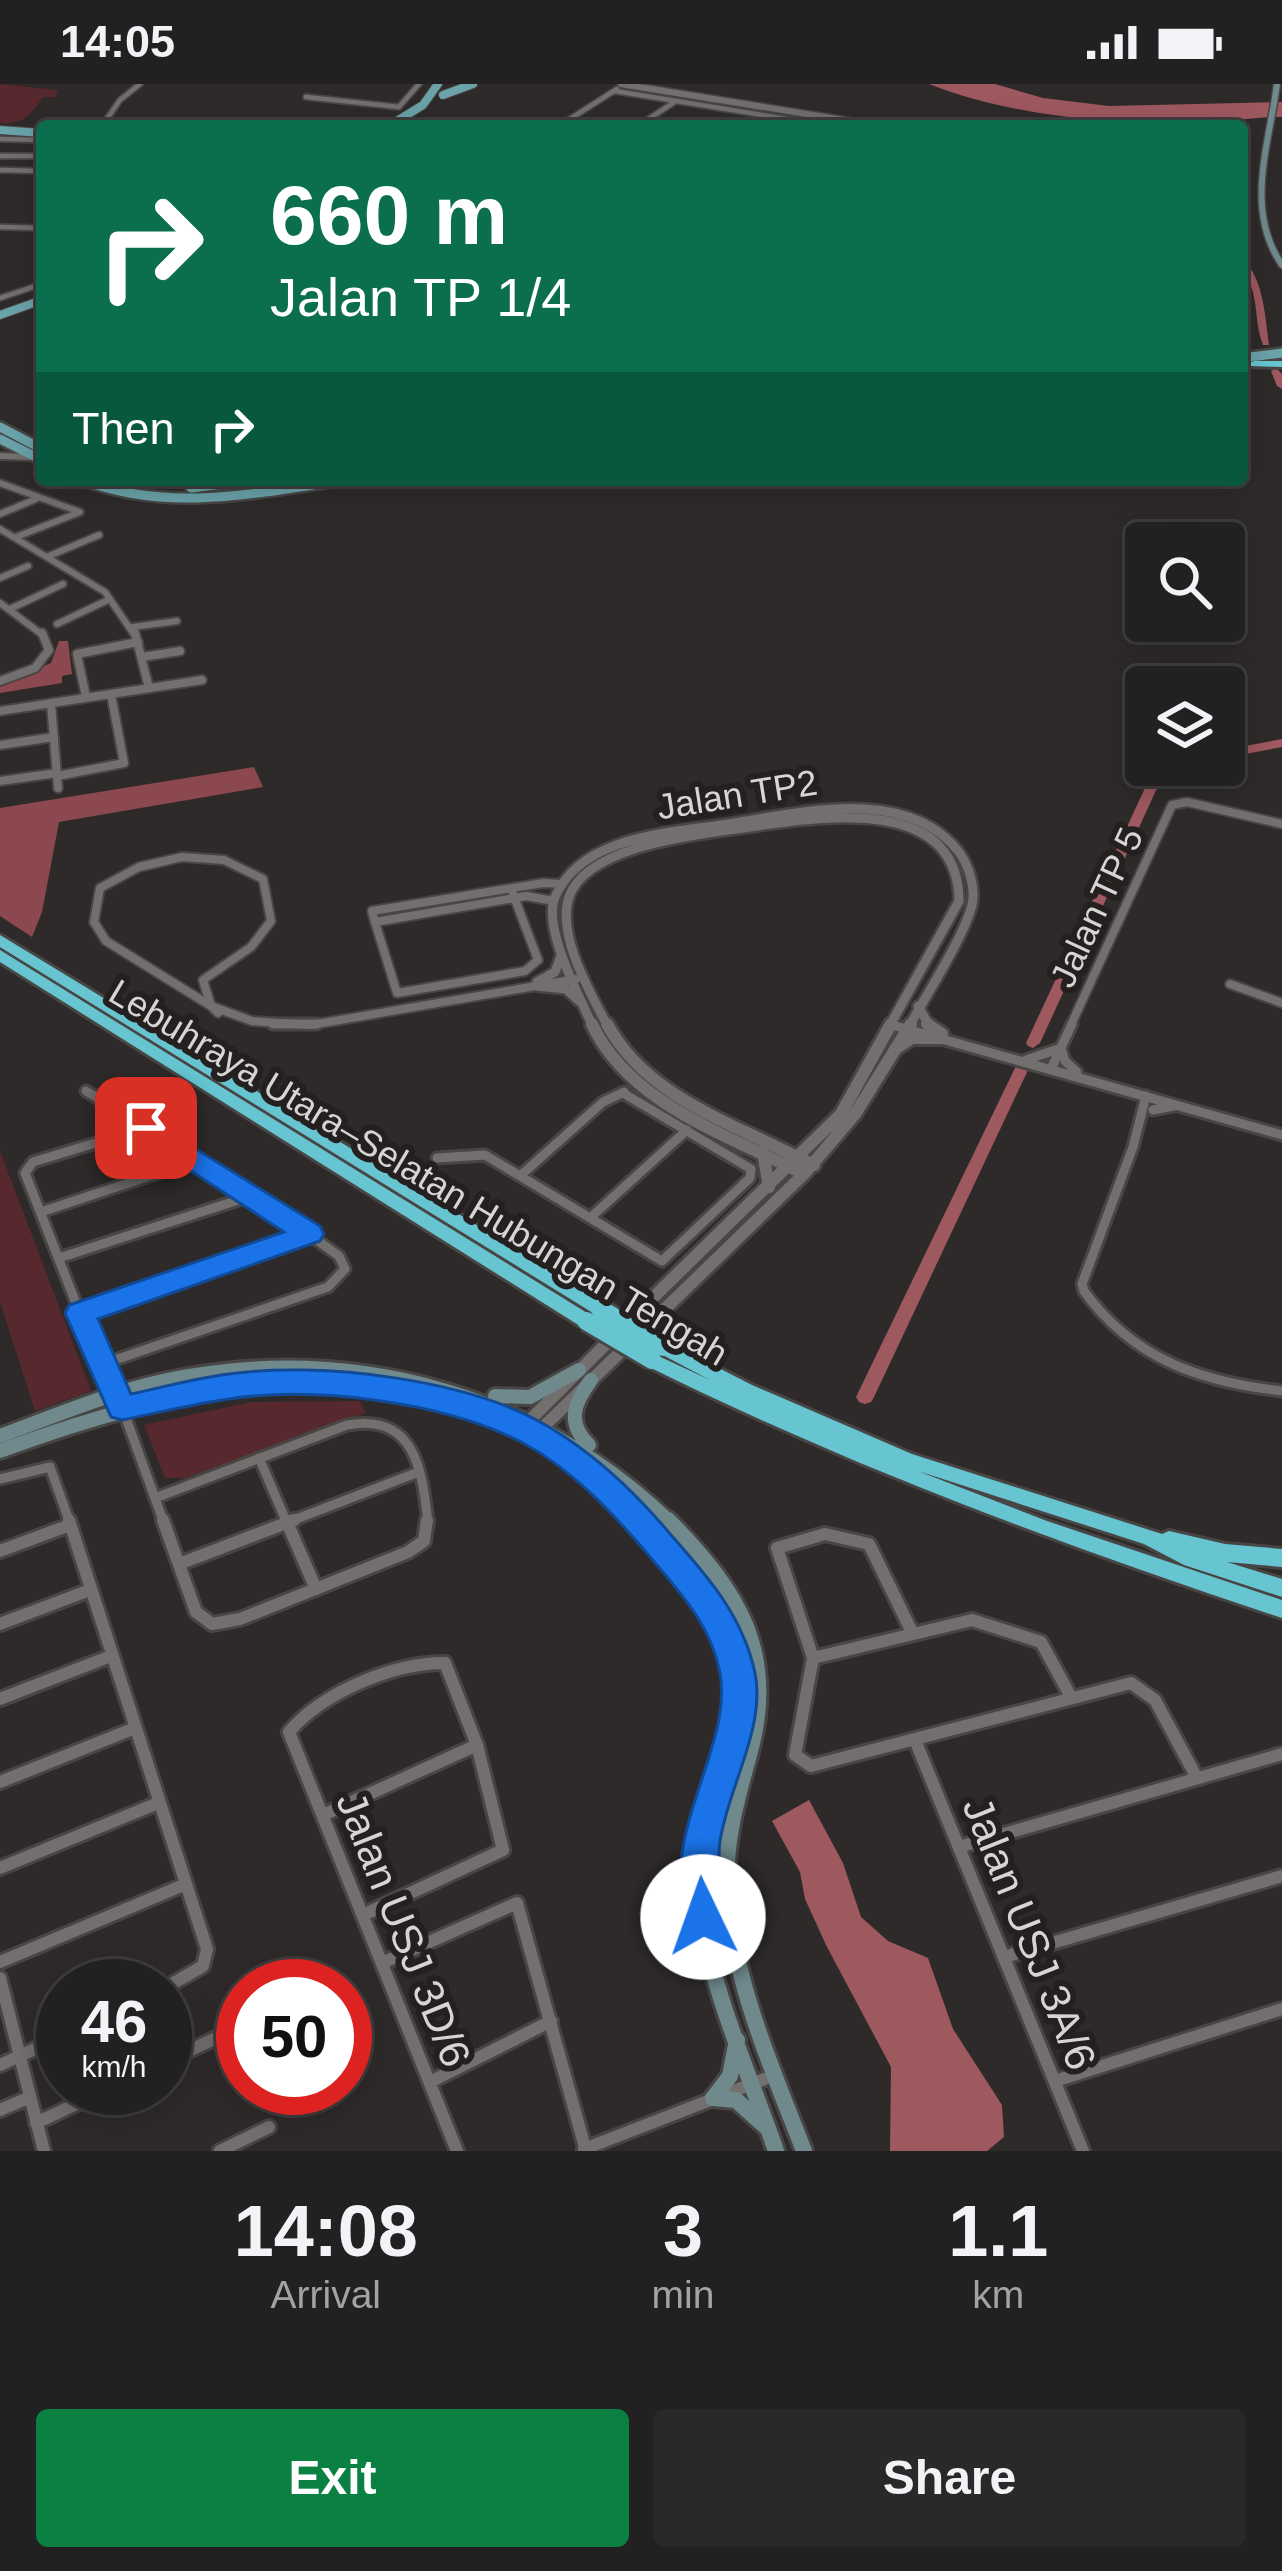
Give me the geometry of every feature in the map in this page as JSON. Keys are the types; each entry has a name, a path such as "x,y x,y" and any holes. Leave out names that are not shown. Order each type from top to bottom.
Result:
{"highway":[{"path":"1250,361 1282,357"},
{"name":"Lebuhraya Utara–Selatan Hubungan Tengah","path":"0,940 592,1314"},
{"name":"Lebuhraya Utara–Selatan Hubungan Tengah","path":"0,956 592,1314 800,1433 922,1486 1282,1609"},
{"name":"Lebuhraya Utara–Selatan Hubungan Tengah","path":"658,1353 907,1460 1150,1537 1191,1559 1282,1588"},
{"path":"1150,1537 1225,1553 1282,1558"}],"main road":[{"path":"402,120 423,105 438,84"},
{"path":"443,94 449,84"},
{"path":"402,120 443,94 473,84"},
{"path":"1277,85 1262,180 1263,227 1271,253 1282,265"},
{"path":"0,134 36,135"},
{"path":"0,312 36,299"},
{"path":"0,427 36,452"},
{"path":"0,439 36,453"},
{"path":"105,486 136,494 197,496 290,486"},
{"path":"147,486 197,486"},
{"path":"0,1450 182,1377 290,1366 388,1376 526,1400 585,1375"},
{"path":"585,1375 572,1410 581,1440 638,1482 734,1600 752,1634 760,1720 728,1839 725,1886 733,1940 804,2151"},
{"path":"388,1376 445,1388 533,1426 611,1468 684,1535"},
{"path":"0,1436 119,1401 232,1386 308,1383 429,1398 533,1426 620,1498 715,1609 738,1675 736,1714 700,1844 700,1890 737,2039 773,2142"},
{"path":"713,2098 730,2076 737,2039"},
{"path":"713,2098 736,2100 773,2142"}],"street":[{"path":"106,120 120,100 140,84"},
{"path":"399,107 419,84"},
{"path":"607,84 792,120"},
{"path":"619,87 826,120"},
{"path":"568,120 619,87 840,120"},
{"path":"306,97 399,107"},
{"path":"649,119 676,101"},
{"path":"399,107 403,114 399,120"},
{"path":"649,119 655,120"},
{"path":"0,156 36,156"},
{"path":"0,170 36,171"},
{"path":"31,227 36,220"},
{"path":"0,227 36,227"},
{"path":"0,298 36,286"},
{"path":"0,456 36,455"},
{"path":"0,483 80,512 16,538"},
{"path":"0,495 13,489"},
{"path":"0,514 36,499"},
{"path":"0,529 97,585 110,598 133,627 149,688"},
{"path":"49,556 99,536"},
{"path":"0,578 28,566"},
{"path":"10,610 64,584"},
{"path":"57,623 110,598"},
{"path":"0,603 43,634 50,650 27,673 0,682"},
{"path":"133,627 177,621"},
{"path":"86,697 77,654 138,642"},
{"path":"142,657 180,651"},
{"path":"0,711 202,680"},
{"path":"0,781 124,763 111,694"},
{"path":"50,703 58,788"},
{"path":"0,745 53,737"},
{"name":"Jalan TP 5","path":"1052,1069 1172,805 1187,802 1282,824"},
{"name":"Jalan TP2","path":"585,1375 809,1170 858,1116 893,1050 900,1024 918,1006 972,904 974,888 955,845 904,816 829,807 640,840 597,854 563,884 550,912 562,953 580,976 612,1039 648,1083 776,1145 809,1170"},
{"name":"Jalan TP2","path":"533,1426 818,1140 841,1114 900,1024 959,901 962,885 945,850 916,831 862,816 831,815 644,848 605,861 568,898 565,922 585,1008 599,1042 648,1083 763,1152 795,1162"},
{"path":"167,980 203,980 251,947 271,921 263,879 241,862 218,856 158,861 129,871 100,888 91,909 93,928 106,941 218,1013 268,1024 311,1025 580,976"},
{"path":"513,893 538,960 525,971 397,994 375,922 513,893 563,884"},
{"path":"513,893 554,901"},
{"path":"537,984 555,972 562,953"},
{"path":"203,980 204,995 218,1013"},
{"path":"537,984 566,989 585,1008"},
{"path":"1230,984 1282,1003"},
{"path":"918,1006 928,1026 943,1036"},
{"path":"900,1024 1124,1089 1150,1103 1180,1106 1282,1135"},
{"path":"893,1050 912,1038 943,1036"},
{"path":"1026,1060 1061,1048 1065,1061 1084,1078"},
{"path":"520,1176 603,1102 648,1083"},
{"path":"86,1091 146,1128 195,1161 254,1195 310,1234 343,1263 345,1269 336,1282 99,1362 26,1173 33,1162 146,1128"},
{"path":"437,1159 478,1153 662,1261 750,1178 751,1168 623,1096"},
{"path":"1150,1103 1082,1284 1084,1292 1115,1331 1142,1350 1257,1389 1282,1391"},
{"path":"590,1218 687,1130"},
{"path":"776,1145 818,1140"},
{"path":"763,1152 769,1187"},
{"path":"40,1211 195,1161"},
{"path":"59,1258 254,1195"},
{"path":"80,1313 310,1234"},
{"path":"106,1363 154,1498 196,1612 212,1624 239,1619 408,1552 424,1541 427,1516 406,1437 395,1426 380,1422 356,1422 154,1498"},
{"path":"259,1458 316,1589"},
{"path":"0,1479 50,1467 207,1949 203,1966 192,1972"},
{"path":"178,1564 416,1474"},
{"path":"0,1551 70,1525"},
{"path":"914,1634 869,1544 838,1536 777,1548 813,1658 795,1755 811,1766 1131,1683 1146,1689 1197,1778"},
{"path":"0,1624 90,1590"},
{"path":"813,1658 972,1620 1041,1642 1072,1697"},
{"path":"0,1699 111,1656"},
{"name":"Jalan USJ 3D/6","path":"458,2151 290,1732 304,1712 432,1661 450,1667 477,1745"},
{"path":"0,1782 134,1728"},
{"name":"Jalan USJ 3A/6","path":"915,1740 1083,2151"},
{"path":"323,1815 477,1745 505,1846 500,1854 363,1915"},
{"path":"959,1847 1282,1754"},
{"path":"0,1868 158,1803"},
{"path":"1004,1957 1282,1876"},
{"path":"0,1962 186,1884"},
{"path":"382,1963 513,1901 520,1907 584,2150 775,2074"},
{"path":"0,1978 44,2151"},
{"path":"1054,2080 1282,2009"},
{"path":"430,2082 551,2021"},
{"path":"0,2065 36,2049"},
{"path":"0,2110 30,2097"},
{"path":"36,2123 53,2115"},
{"path":"220,2151 269,2127"}],"shaded area":[{"path":"0,84 58,90 55,97 43,97 21,120 0,123"},
{"path":"929,84 995,84 1043,98 1109,106 1282,102 1282,117 1095,120 1020,110"},
{"path":"59,641 68,641 72,674 62,676 62,683 0,693 0,685 51,663"},
{"path":"254,767 263,787 59,822 42,912 32,937 0,916 0,808"},
{"path":"0,1151 91,1391 35,1411 0,1302"},
{"path":"360,1401 366,1413 185,1478 165,1478 144,1425 251,1402"},
{"path":"809,1800 843,1863 861,1917 888,1941 928,1958 953,2029 1002,2105 1004,2137 987,2151 890,2151 891,2067 827,1947 805,1899 800,1872 772,1821"}],"waterway":[{"path":"1248,270 1258,294 1266,343"},
{"path":"1276,371 1282,386"},
{"path":"1245,750 1282,743"},
{"path":"1033,1043 1152,786"},
{"path":"865,1397 1022,1068"}],"route":[{"path":"146,1128 310,1234 80,1313 122,1408 232,1386 308,1383 429,1398 479,1412 536,1435 620,1498 715,1609 738,1675 736,1714 700,1844 703,1917"}]}
